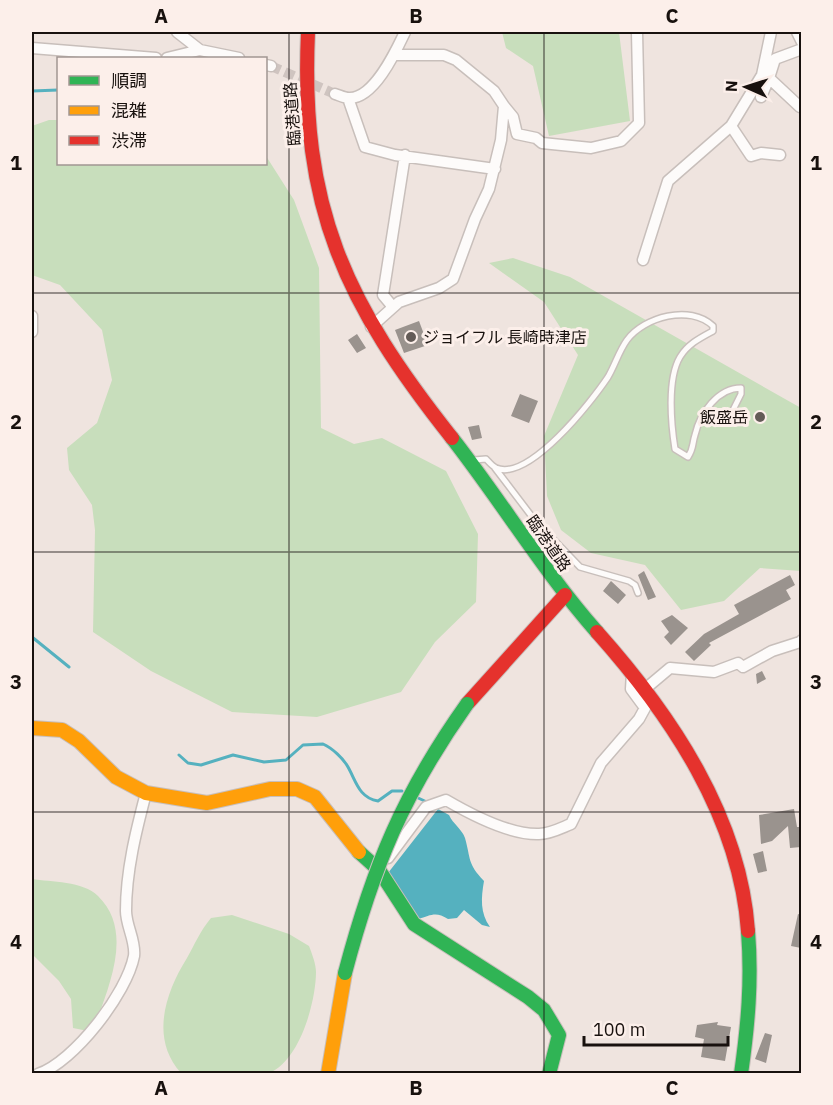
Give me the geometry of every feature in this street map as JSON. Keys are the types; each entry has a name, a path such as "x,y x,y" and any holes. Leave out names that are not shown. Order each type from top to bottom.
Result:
{"main road":[{"name":"臨港道路","path":"308,32 305,70 307,122 321,202 342,268 371,327 418,397 469,461 565,595 645,689 699,771 715,803 729,841 746,901 752,978 748,1035 741,1074"},
{"path":"328,1074 345,973 367,890 399,810 438,743 467,704 565,595"},
{"path":"32,728 62,730 79,741 116,777 146,793 207,803 270,789 297,789 315,797 358,851 379,870 414,924 528,997 544,1010 559,1035 549,1074"}],"street":[{"path":"177,32 200,50"},
{"path":"335,94 348,99 362,96 374,84 394,55 405,32"},
{"path":"394,55 444,55 456,60 494,91 513,117 517,134 536,138 542,143 591,148 621,141 639,123 637,32"},
{"path":"643,260 668,181 731,126 762,75 771,32"},
{"path":"797,32 801,42"},
{"path":"32,48 144,57"},
{"path":"761,97 775,59 801,49"},
{"path":"171,57 200,50 234,57"},
{"path":"769,78 800,107"},
{"path":"348,99 365,147 395,155 495,169"},
{"path":"371,327 399,302 439,288 453,279 495,169 504,106"},
{"path":"731,126 752,156 761,153 780,154"},
{"path":"393,308 383,295 405,155"},
{"path":"32,316 32,332"},
{"path":"645,689 670,668 714,672 738,663 743,667 772,651 801,640"},
{"path":"379,870 426,807 446,800 490,823 523,832 539,834 571,824 601,764 639,719 645,708 630,689 632,673"},
{"path":"38,1074 63,1060 99,1021 129,974 134,953 126,912 134,837 146,793"}],"lane":[{"path":"495,468 507,470 518,466 535,456 566,430 608,377 627,340 644,324 660,318 693,315 713,326 713,331 695,340 680,357 675,371 671,400 675,449 688,457 694,449 694,434 717,396 728,389 741,388 741,394 729,418"},
{"path":"469,461 486,459 533,518 580,567 629,581 635,585 638,593"}],"green space":[{"path":"502,32 619,32 630,121 549,136 533,66 506,48"},
{"path":"49,120 57,120 57,165 267,165 267,158 294,200 319,268 321,428 354,444 382,438 446,471 478,534 476,602 435,642 401,692 317,717 232,712 151,671 93,632 95,530 92,505 69,470 67,448 97,423 112,380 102,330 60,285 32,275 32,126"},
{"path":"513,258 570,277 801,408 801,571 760,568 724,601 681,610 645,565 591,553 561,530 547,496 544,436 578,355 544,302 489,263"},
{"path":"32,879 84,887 98,896 109,911 115,927 117,944 115,963 93,1032 73,1028 71,999 59,981 32,954"},
{"path":"232,915 289,934 309,946 316,972 309,1014 304,1029 289,1056 269,1073 241,1075 181,1073 171,1060 163,1031 167,1001 179,972 207,923 211,918"}],"water":[{"path":"438,809 449,815 462,832 472,865 484,881 482,905 484,916 490,927 482,925 464,910 457,918 448,919 433,914 418,919 388,873"}],"building":[{"name":"ジョイフル 長崎時津店","path":"419,321 428,345 404,353 395,330"},
{"path":"357,334 366,348 357,353 348,340"},
{"path":"520,394 538,401 529,423 511,416"},
{"path":"479,425 482,438 472,440 468,427"},
{"path":"644,571 656,597 648,600 638,575"},
{"path":"790,575 795,585 786,590 791,599 709,643 711,645 694,661 685,652 704,634 739,614 734,605"},
{"path":"611,581 626,595 618,604 603,591"},
{"path":"672,615 688,628 671,645 664,637 669,632 661,621"},
{"path":"762,671 766,679 757,684 756,674"},
{"path":"794,809 797,827 801,827 801,847 790,848 788,826 772,841 761,844 759,815"},
{"path":"763,851 767,871 758,873 753,854"},
{"path":"798,914 801,915 801,948 791,946"},
{"path":"718,1022 717,1025 731,1027 725,1061 701,1057 704,1039 695,1037 697,1025"},
{"path":"765,1033 772,1035 766,1063 755,1059"}],"waterway":[{"path":"32,91 57,90"},
{"path":"32,637 69,667"},
{"path":"179,755 188,763 201,765 233,755 264,762 286,760 303,745 323,744 343,760 366,796 378,801 392,791 402,791"},
{"path":"416,797 429,803"}],"tunnel":[{"path":"271,66 335,94"}],"traffic: fast":[{"path":"452,438 541,561 597,632"},
{"path":"345,973 367,899 392,832 425,769 467,704"},
{"path":"359,852 379,870 414,924 528,997 544,1010 559,1035 549,1074"},
{"path":"741,1074 749,1002 748,931"}],"traffic: slow":[{"path":"32,728 62,730 79,741 116,777 146,793 207,803 270,789 297,789 315,797 359,852"},
{"path":"328,1074 345,973"}],"traffic: jam":[{"path":"308,32 308,94 312,151 322,202 337,250 357,297 383,342 452,438"},
{"path":"467,704 565,595"},
{"path":"597,632 651,698 697,770 716,808 731,848 742,889 748,931"}],"place":[{"name":"ジョイフル 長崎時津店","path":"411,337"},
{"name":"飯盛岳","path":"760,417"}]}
